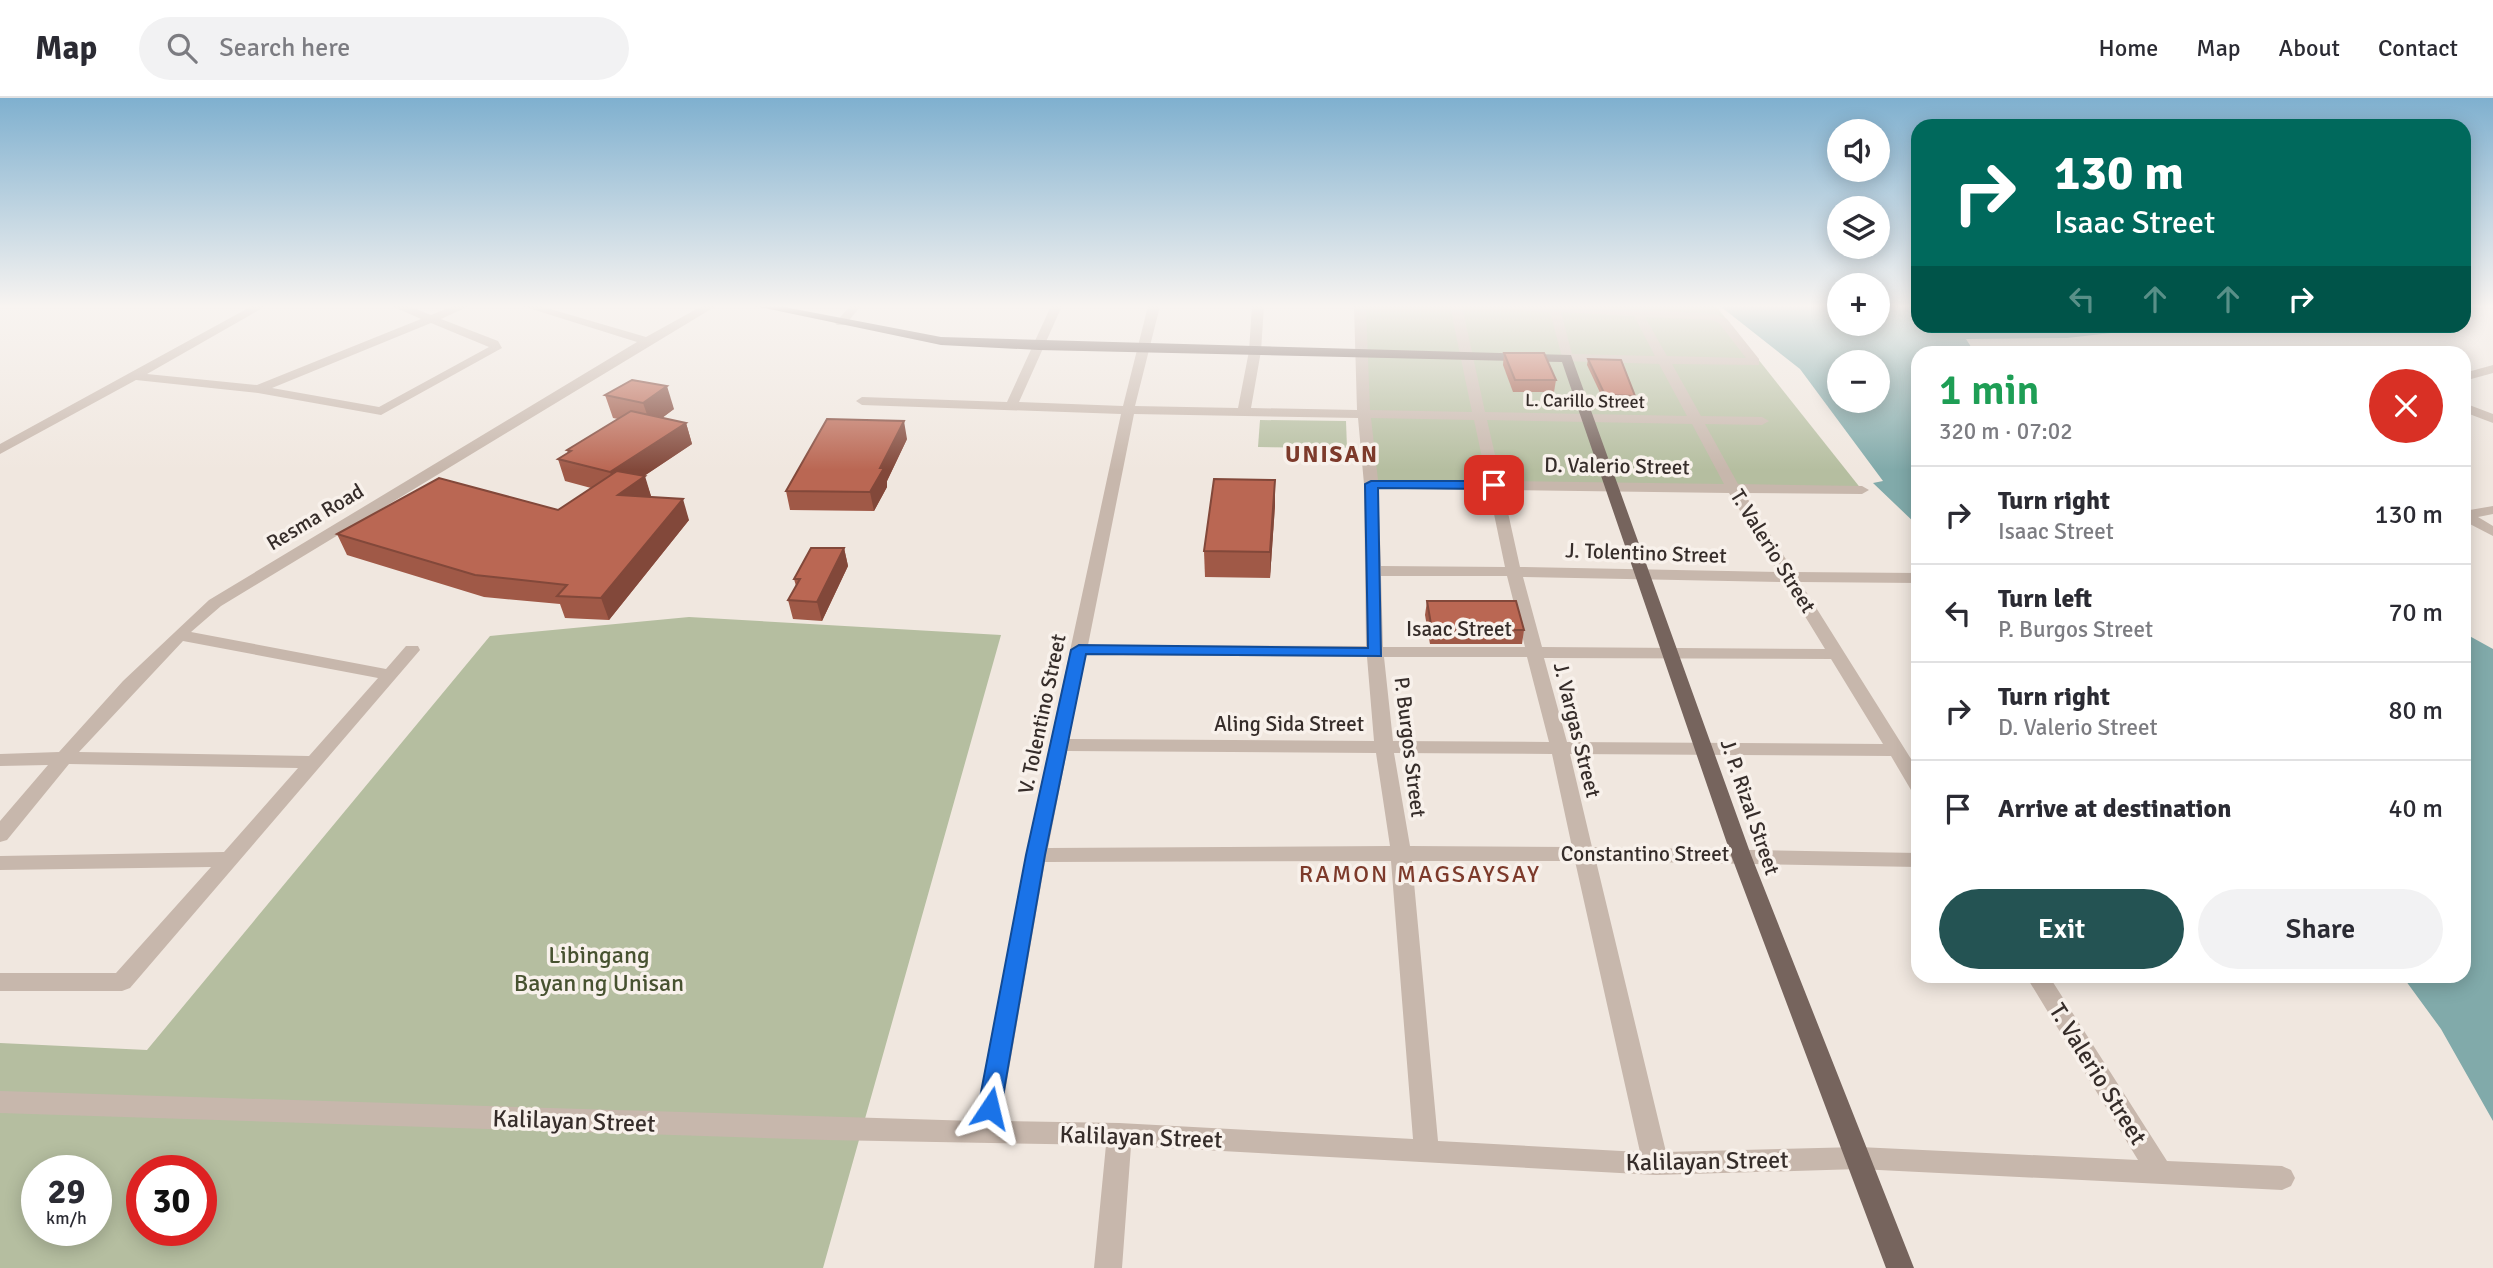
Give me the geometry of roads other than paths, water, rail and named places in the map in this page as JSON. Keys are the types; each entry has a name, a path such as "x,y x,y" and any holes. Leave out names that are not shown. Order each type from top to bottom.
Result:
{"main road":[{"name":"J. P. Rizal Street","path":"1568,361 1586,419 1671,651 1741,855 1900,1268"}],"street":[{"path":"0,450 160,361"},
{"path":"258,389 328,361"},
{"path":"131,376 258,389 381,411 473,361"},
{"name":"Resma Road","path":"0,835 64,758 179,635 235,590 615,361"},
{"path":"1011,407 1033,361"},
{"name":"V. Tolentino Street","path":"985,1133 1036,855 1140,361"},
{"path":"1244,411 1253,361"},
{"name":"P. Burgos Street","path":"1363,361 1364,412 1371,484 1375,652 1384,747 1401,852 1426,1150"},
{"name":"J. Vargas Street","path":"1468,361 1477,415 1513,570 1559,747 1656,1164"},
{"name":"T. Valerio Street","path":"1663,361 1734,489 1911,773"},
{"path":"1691,361 1754,361"},
{"path":"2471,375 2493,369"},
{"name":"L. Carillo Street","path":"862,401 1128,410 1762,421"},
{"path":"2471,410 2489,417"},
{"path":"2471,420 2489,417"},
{"name":"D. Valerio Street","path":"1371,484 1862,490"},
{"path":"2471,514 2493,510"},
{"path":"2471,519 2493,532"},
{"name":"J. Tolentino Street","path":"1372,571 1513,570 1788,578 1911,578"},
{"path":"179,635 392,675"},
{"path":"0,982 122,982 412,650"},
{"name":"Isaac Street","path":"1079,650 1671,651 1839,654"},
{"name":"Aling Sida Street","path":"1059,746 1897,750"},
{"path":"0,760 64,758 314,762"},
{"name":"Constantino Street","path":"1036,855 1584,853 1911,860"},
{"path":"0,863 228,859"},
{"name":"T. Valerio Street","path":"2041,983 2160,1172"},
{"name":"Kalilayan Street","path":"0,1102 985,1133 1119,1134 1656,1164 1859,1158 2282,1178"},
{"path":"1108,1268 1119,1134"}],"water":[{"path":"1789,361 1827,361 1827,405 1800,369"},
{"path":"1890,361 1911,361 1911,519 1873,483 1883,481 1833,413 1890,413"},
{"path":"2471,637 2493,649 2493,1121 2441,1029 2407,983 2471,983"}],"district":[{"name":"UNISAN","path":"1332,454"},
{"name":"RAMON MAGSAYSAY","path":"1420,874"}],"park label":[{"name":"Libingang Bayan ng Unisan","path":"599,969"}]}
